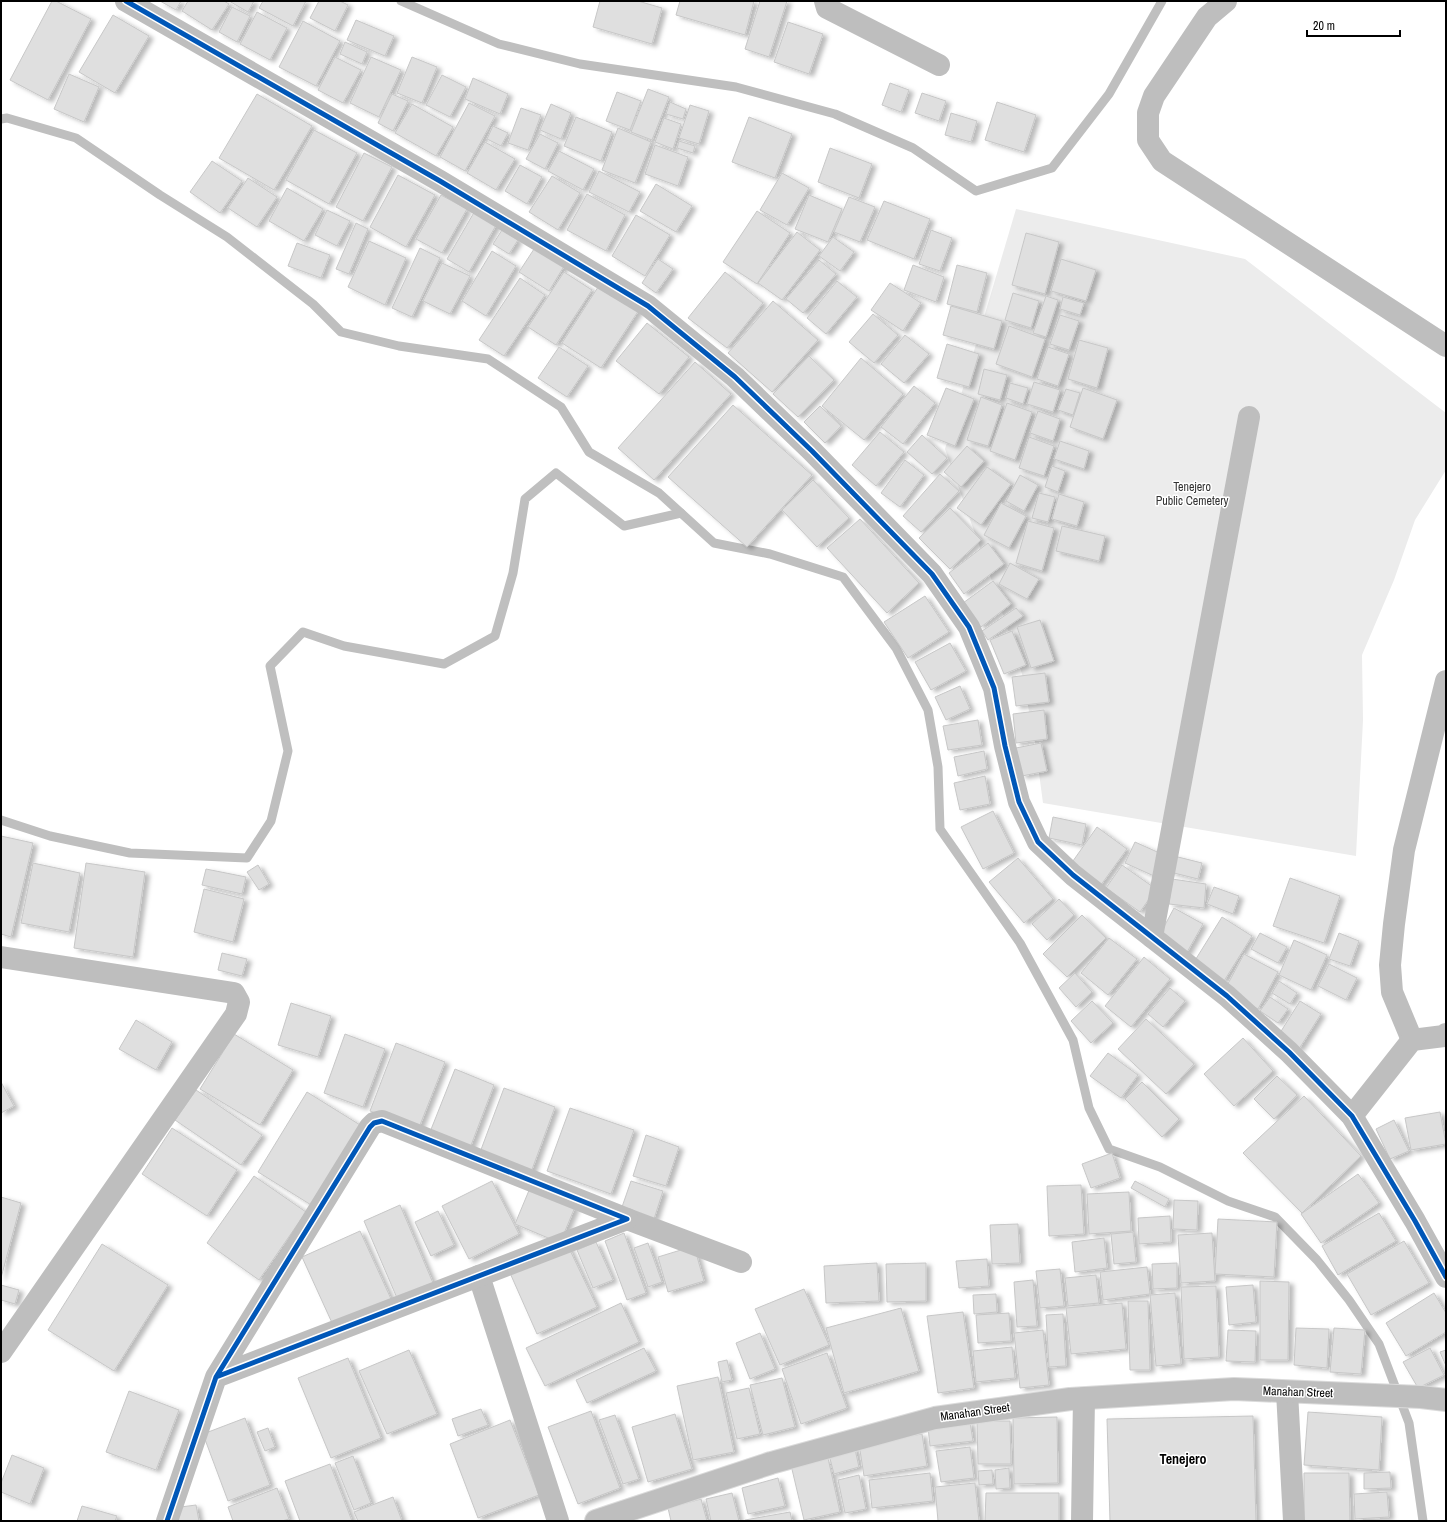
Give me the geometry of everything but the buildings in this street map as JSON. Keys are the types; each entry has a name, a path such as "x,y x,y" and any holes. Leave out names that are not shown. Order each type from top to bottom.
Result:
{"street":[{"path":"126,1 440,180 648,306 735,377 812,450 932,574 969,627 994,688 1005,746 1019,802 1038,842 1072,875 1227,996 1290,1052 1352,1116 1415,1221 1446,1277"},
{"path":"825,1 827,8 939,65"},
{"path":"1226,1 1207,17 1154,96 1148,113 1148,140 1162,161 1446,346"},
{"path":"1152,937 1249,417"},
{"path":"1412,1040 1392,992 1390,965 1404,850 1446,681"},
{"path":"1,957 234,993 239,1002 236,1014 1,1352"},
{"path":"1352,1116 1412,1040 1444,1036 1446,1034"},
{"path":"167,1521 216,1377 370,1127 374,1123 382,1121 627,1219 741,1262"},
{"path":"216,1377 627,1219"},
{"path":"479,1276 558,1521"},
{"name":"Manahan Street","path":"596,1521 771,1463 936,1418 1084,1398 1234,1389 1369,1394 1446,1400"},
{"path":"1287,1392 1294,1521"},
{"path":"1082,1521 1084,1398"}],"green space":[{"name":"Tenejero Public Cemetery","path":"1016,209 1245,259 1446,413 1446,470 1415,520 1394,580 1362,655 1363,720 1356,856 1043,803 1035,743 1022,674 994,587 945,449"}],"waterway":[{"path":"401,1 499,44 580,64 736,87 835,114 913,148 976,191 1052,168 1109,94 1162,1"},
{"path":"1,119 7,118 76,138 160,195 227,237 313,304 341,332 399,346 488,359 561,407 589,452 659,493 714,543 770,554 843,577 896,648 928,710 938,767 940,829 1020,943 1073,1040 1089,1108 1109,1149 1160,1167 1228,1201 1275,1217 1317,1260 1349,1300 1379,1344 1409,1423 1423,1521"},
{"path":"1,820 50,836 130,853 247,858 271,821 288,751 270,666 303,632 344,646 444,664 495,636 513,573 525,499 556,473 624,526 681,513"}],"cycle path":[{"path":"126,1 440,181 648,306 735,377 812,451 932,574 969,627 994,688 1005,746 1019,802 1038,842 1073,875 1227,996 1289,1052 1352,1116 1415,1221 1446,1277"},
{"path":"167,1521 216,1377 627,1219 382,1121 374,1123 370,1127 216,1377"}],"district":[{"name":"Tenejero","path":"1183,1459"}]}
